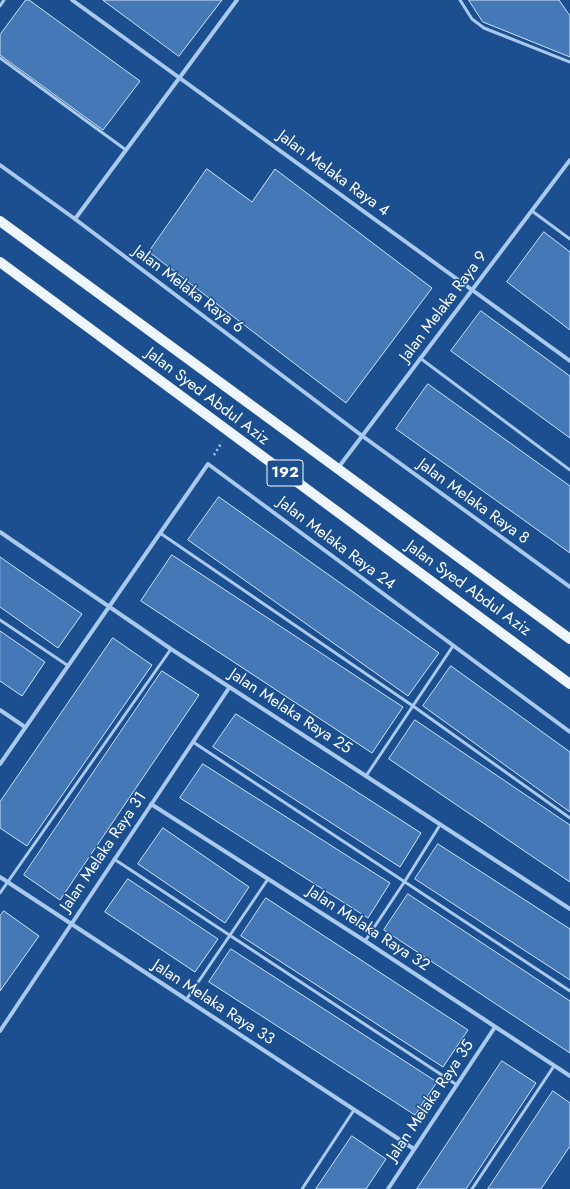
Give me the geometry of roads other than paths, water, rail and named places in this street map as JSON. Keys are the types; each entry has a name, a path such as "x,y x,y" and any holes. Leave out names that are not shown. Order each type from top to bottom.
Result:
{"main road":[{"name":"Jalan Syed Abdul Aziz","path":"0,221 570,639"},
{"name":"Jalan Syed Abdul Aziz","path":"0,262 570,684"}],"street":[{"name":"Jalan Melaka Raya 4","path":"72,0 570,361"},
{"path":"75,220 237,0"},
{"name":"Jalan Melaka Raya 9","path":"337,468 570,160"},
{"name":"Jalan Melaka Raya 6","path":"0,165 361,435"},
{"name":"Jalan Melaka Raya 8","path":"361,435 570,587"},
{"name":"Jalan Melaka Raya 24","path":"160,533 208,464 570,732"},
{"name":"Jalan Melaka Raya 25","path":"0,532 229,688 570,909"},
{"path":"0,764 67,665 160,533"},
{"name":"Jalan Melaka Raya 31","path":"0,1031 114,858 229,688"},
{"path":"0,710 25,727"},
{"name":"Jalan Melaka Raya 32","path":"151,804 365,941 570,1076"},
{"name":"Jalan Melaka Raya 33","path":"0,877 414,1149"},
{"name":"Jalan Melaka Raya 35","path":"388,1189 495,1027"}],"lane":[{"path":"0,6 4,0"},
{"path":"459,0 472,19 484,28 570,62"},
{"path":"0,58 126,150"},
{"path":"532,211 570,239"},
{"path":"420,358 570,470"},
{"path":"160,533 413,706 570,818"},
{"path":"0,620 67,665"},
{"path":"366,776 453,646"},
{"path":"0,894 171,649"},
{"path":"193,742 570,991"},
{"path":"365,941 440,825"},
{"path":"114,858 457,1085"},
{"path":"186,1000 268,879"},
{"path":"472,1189 554,1066"},
{"path":"302,1189 354,1110"}]}
